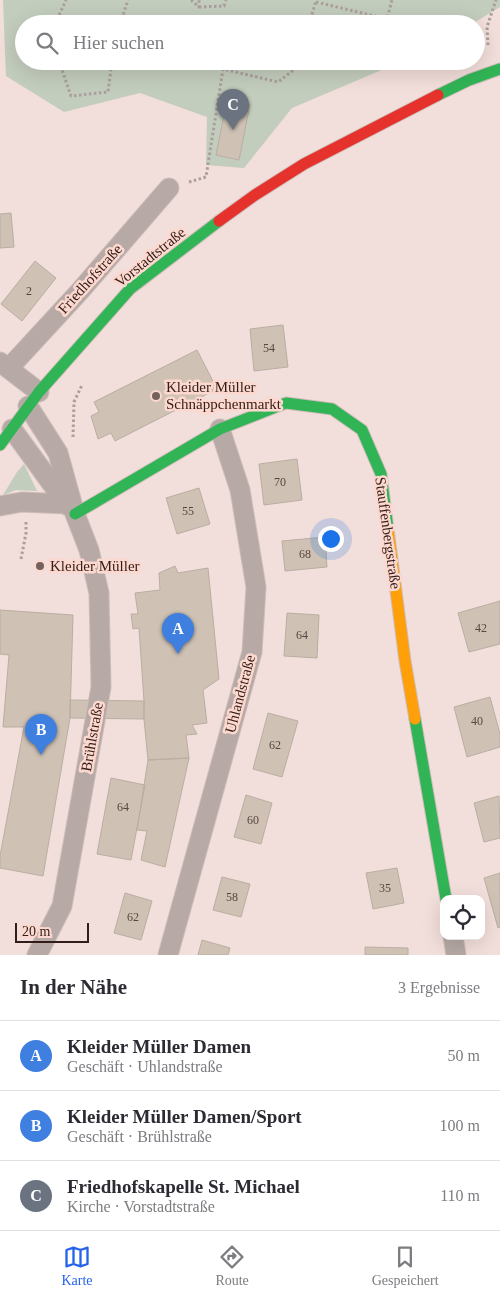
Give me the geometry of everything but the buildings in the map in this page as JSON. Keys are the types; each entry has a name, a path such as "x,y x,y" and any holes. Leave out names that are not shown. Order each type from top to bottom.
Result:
{"street":[{"name":"Vorstadtstraße","path":"0,445 34,399 130,289 255,195 304,164 469,80 497,70"},
{"name":"Friedhofstraße","path":"4,365 80,291 169,188"},
{"name":"Brühlstraße","path":"4,365 34,399 58,452 71,509 89,550 99,593 101,687 62,906 37,955"},
{"name":"Stauffenbergstraße","path":"71,509 220,429 286,402 332,409 362,430 381,474 405,661 445,895"},
{"name":"Brühlstraße","path":"12,428 71,509"},
{"name":"Uhlandstraße","path":"168,955 252,652 256,587 240,490 220,429"},
{"path":"0,506 22,502 71,509"},
{"path":"454,940 456,955"}],"path":[{"path":"60,15 66,0"},
{"path":"123,15 128,0"},
{"path":"192,0 198,7"},
{"path":"198,7 199,0"},
{"path":"198,7 224,6 226,0"},
{"path":"388,15 392,0"},
{"path":"496,0 487,27 489,48 497,70"},
{"path":"312,15 316,1 371,15"},
{"path":"63,70 71,96 108,92 111,70"},
{"path":"169,188 206,177 223,70"},
{"path":"231,70 278,82 294,70"},
{"path":"74,402 85,378"}],"green space":[{"path":"3,0 500,0 500,7 485,16 15,15 15,70 382,70 292,108 244,168 206,165 207,117 140,93 64,112 6,76"},
{"path":"24,464 37,491 16,490 3,495 17,472"}],"traffic: fast":[{"path":"438,95 469,80 500,69"},
{"path":"0,445 39,392 130,289 219,221"},
{"path":"75,514 220,429 286,403 332,409 362,430 381,474 388,529"},
{"path":"415,719 445,895"}],"traffic: slow":[{"path":"388,529 405,661 415,719"}],"traffic: jam":[{"path":"219,221 255,195 304,164 438,95"}],"place":[{"name":"Friedhofskapelle St. Michael","path":"233,130"},
{"name":"Kleider Müller Schnäppchenmarkt","path":"156,396"},
{"name":"Kleider Müller","path":"40,566"},
{"name":"Kleider Müller Damen","path":"178,654"},
{"name":"Kleider Müller Damen/Sport","path":"41,755"}]}
